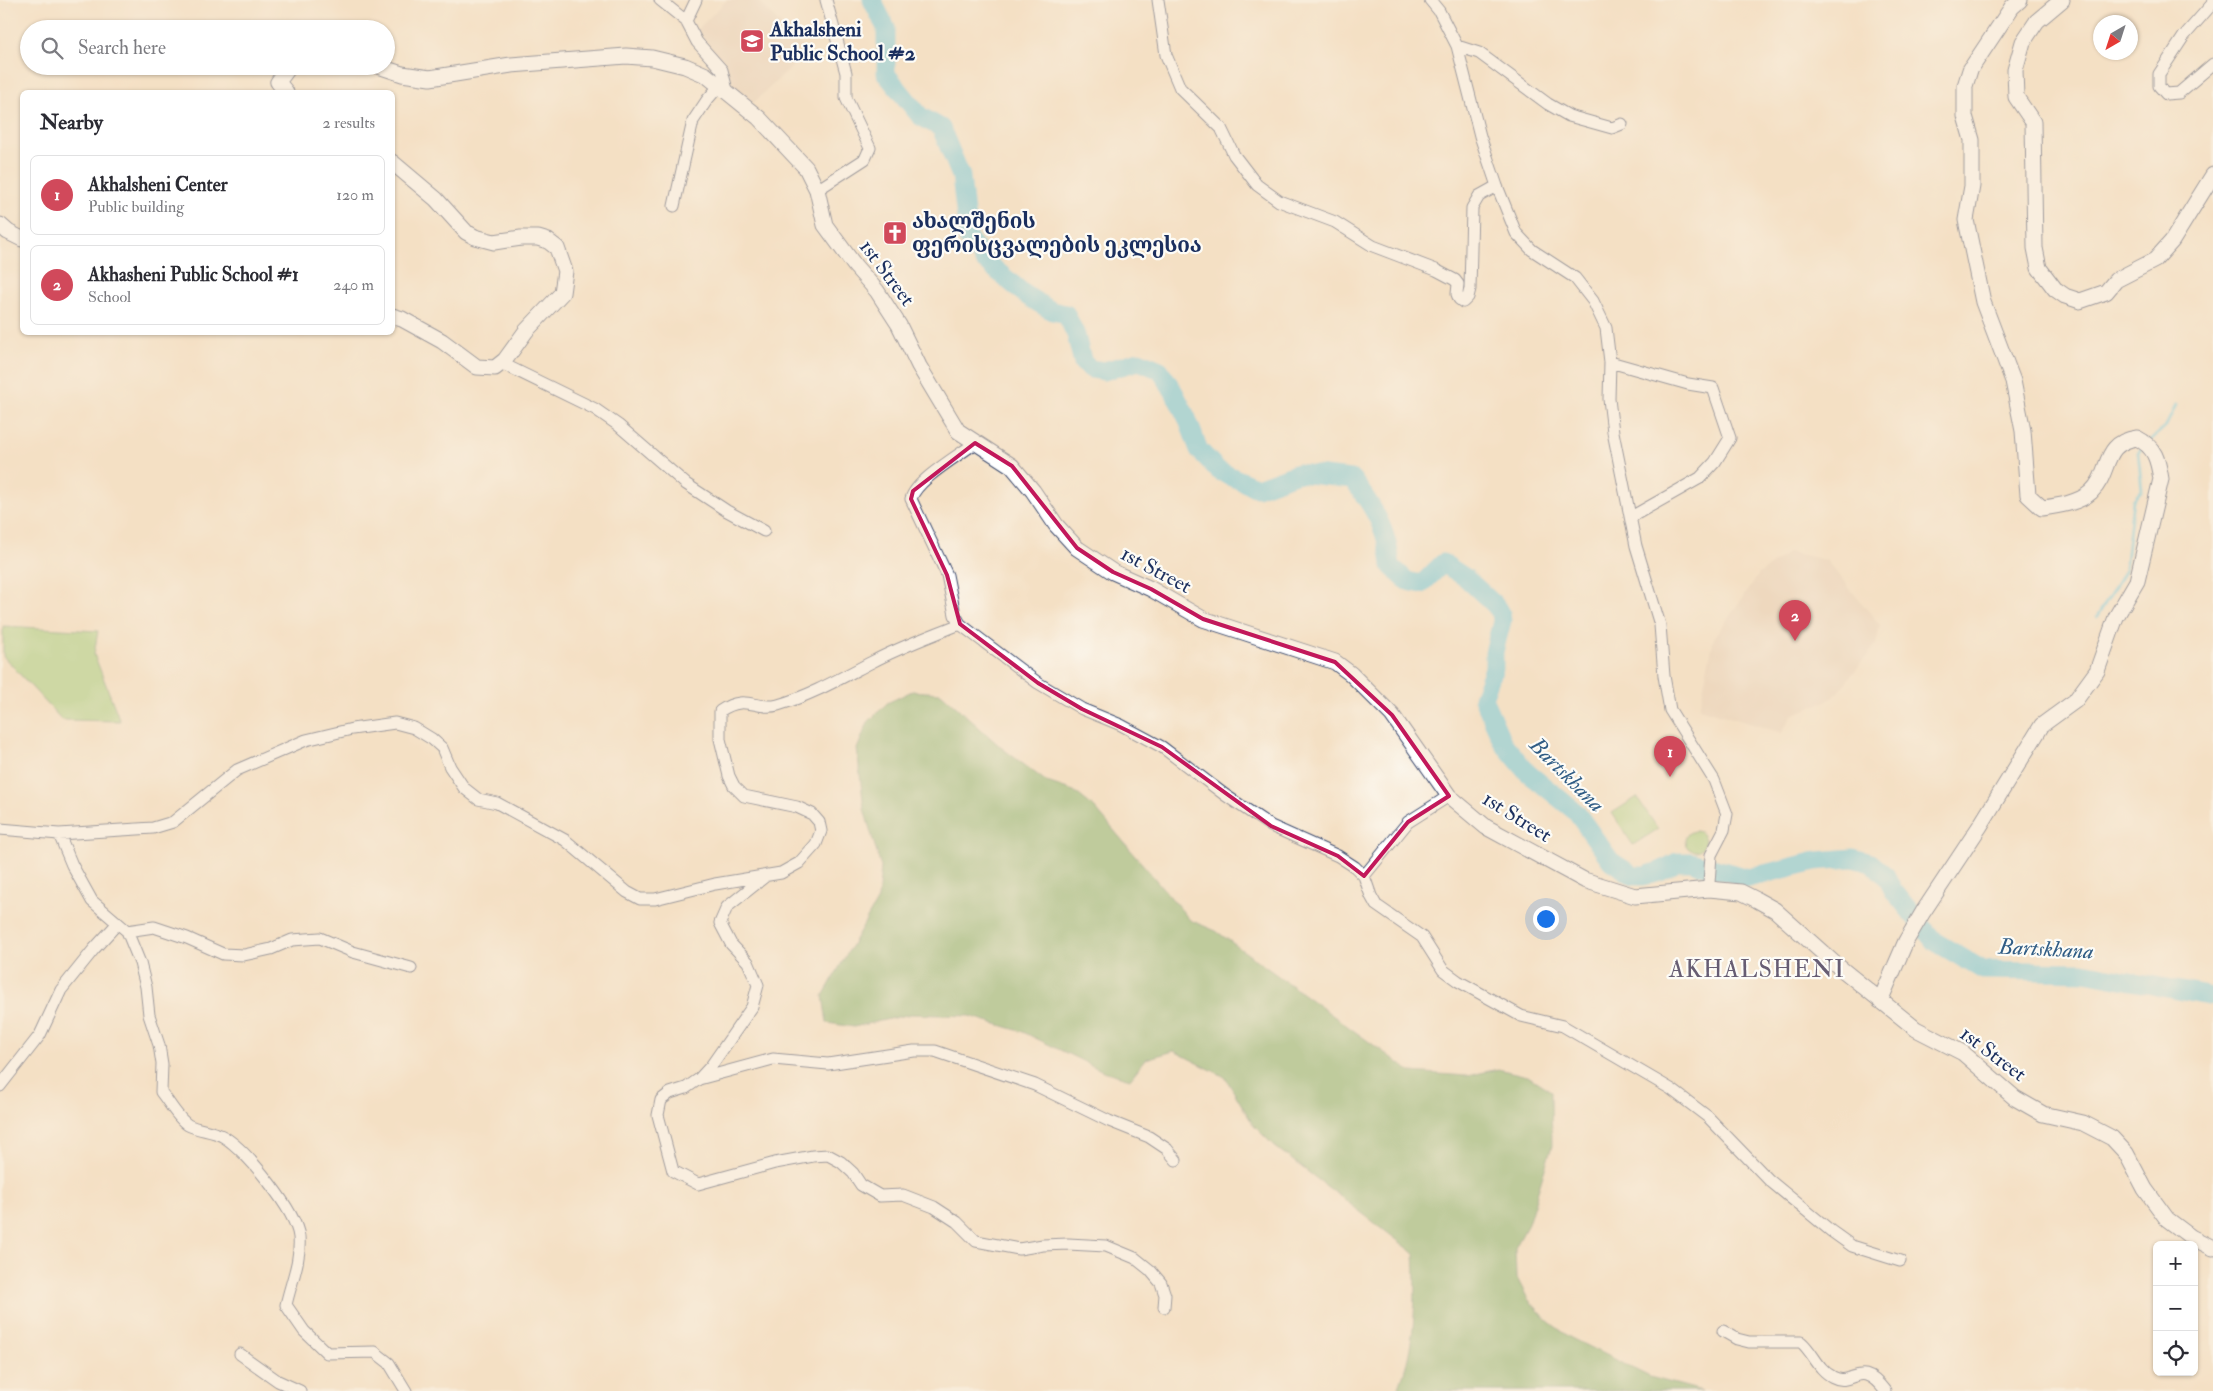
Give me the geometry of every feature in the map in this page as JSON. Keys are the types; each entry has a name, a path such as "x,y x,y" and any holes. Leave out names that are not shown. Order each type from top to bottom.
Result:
{"street":[{"path":"660,0 686,21 696,42 722,70 723,88 706,100 693,121 674,206"},
{"path":"686,21 696,0"},
{"path":"817,190 865,159 870,148 846,98 846,73 826,0"},
{"path":"1158,0 1166,55 1180,88 1221,128 1234,155 1257,185 1279,201 1335,222 1373,246 1436,270 1455,280 1458,284 1457,294 1463,302 1468,297 1470,289 1472,208 1479,196 1497,186"},
{"path":"1430,0 1439,11 1457,46 1480,136 1516,234 1532,250 1575,278 1593,301 1606,328 1610,362 1609,398 1613,432 1636,546 1660,625 1664,676 1670,710 1714,780 1727,814 1724,830 1711,855 1709,886"},
{"path":"1880,1001 1906,940 1980,826 2042,725 2074,701 2096,671 2116,617 2137,580 2161,479 2153,450 2137,438 2128,440 2111,450 2102,476 2090,492 2069,503 2042,508 2028,495 2023,431 2014,381 1983,302 1966,220 1972,186 1972,140 1965,116 1965,86 1970,70 2012,7 2020,0"},
{"path":"2062,0 2037,21 2032,28 2023,42 2015,70 2016,97 2033,122 2035,248 2039,268 2056,289 2064,296 2080,301 2106,292 2116,280 2155,260 2172,241 2213,175"},
{"path":"2213,3 2184,36 2159,74 2159,86 2166,94 2179,93 2213,64"},
{"path":"1457,46 1479,53 1548,104 1569,116 1612,128 1622,124"},
{"name":"1st Street","path":"395,72 430,78 511,66 626,56 652,58 685,66 706,75 759,118 806,168 817,190 825,225 855,266 877,291 899,325 919,366 958,431 1012,466 1033,491 1056,525 1077,548 1112,572 1152,589 1203,620 1335,662 1351,674 1392,715 1449,796 1486,827 1584,880 1635,896 1709,886 1741,892 1775,910 1880,1001 1916,1029 1963,1053 2016,1098 2043,1114 2084,1124 2112,1138 2126,1153 2145,1189 2167,1219 2191,1237 2213,1248"},
{"path":"283,75 278,82 284,90"},
{"path":"395,165 436,199 459,226 475,237 494,242 538,238 548,241 557,248 565,271 562,293 526,331 495,368 478,367 442,341 395,317"},
{"path":"0,225 8,232 20,238"},
{"path":"1610,362 1688,384 1713,388 1730,438 1715,462 1700,478 1631,517"},
{"path":"501,363 595,409 618,425 686,484 727,511 764,531"},
{"path":"975,443 924,480 913,491 911,499 947,575 955,615 960,624 1038,683 1082,710 1120,725 1162,747 1225,795 1271,826 1338,856 1364,876 1376,904 1422,937 1443,970 1521,1016 1563,1026 1671,1089 1708,1118 1769,1180 1831,1231 1852,1246 1900,1261"},
{"path":"0,829 59,834 153,828 173,822 236,770 306,740 352,728 395,723 414,728 432,739 442,748 450,766 464,788 478,799 497,803 565,840 627,892 640,899 655,899 715,884 781,873 799,863 811,851 821,831 818,822 812,814 797,807 744,796 734,786 729,776 720,739 720,711 730,704 744,702 775,706 808,695 873,661 960,624"},
{"path":"1364,876 1408,822 1449,796"},
{"path":"59,834 72,865 92,901 127,932 140,963 146,987 149,1015 159,1045 162,1064 161,1092 186,1124 201,1130 210,1130 225,1138 248,1157 276,1191 299,1235 298,1262 286,1305 304,1331 327,1353 374,1352 389,1363 406,1391"},
{"path":"768,874 727,907 720,923 731,944 748,962 758,985 752,1007 699,1079 686,1088 670,1093 661,1100 658,1114 673,1170 698,1184 774,1163 828,1155 841,1162 853,1173 861,1186 880,1196 903,1195 934,1207 957,1222 976,1241 1019,1249 1068,1244 1106,1246 1136,1258 1150,1270 1160,1283 1165,1296 1164,1307"},
{"path":"0,1086 40,1035 61,990 94,949 118,924"},
{"path":"127,932 154,927 187,938 223,954 244,955 271,949 292,940 320,938 353,952 411,968"},
{"path":"699,1079 773,1059 828,1064 914,1052 935,1051 1035,1085 1109,1121 1149,1137 1167,1150 1176,1160"},
{"path":"1723,1331 1737,1340 1749,1342 1801,1342 1825,1372 1834,1379 1865,1374 1873,1377 1885,1391"},
{"path":"240,1354 278,1381 300,1391"}],"highlighted area":[{"path":"975,443 1012,466 1077,548 1113,572 1151,589 1203,619 1335,662 1392,715 1449,796 1408,822 1364,876 1338,856 1271,826 1162,747 1082,709 1038,683 960,624 947,575 911,499 913,491"}],"shaded area":[{"name":"Akhalsheni Public School #2","path":"727,0 757,0 808,52 753,103 729,81 725,64 696,31"},
{"path":"1789,552 1826,560 1880,625 1876,645 1833,698 1792,715 1782,733 1699,708 1714,638 1759,574"}],"green space":[{"path":"3,626 98,631 94,654 120,721 62,720 3,656"},
{"path":"912,691 941,693 1002,748 1047,782 1074,791 1095,808 1190,920 1216,931 1411,1072 1467,1076 1498,1069 1528,1076 1551,1091 1552,1146 1528,1224 1515,1248 1516,1276 1528,1299 1548,1321 1571,1338 1650,1377 1702,1391 1397,1391 1408,1357 1411,1340 1415,1306 1414,1253 1274,1146 1254,1126 1225,1077 1174,1051 1146,1059 1130,1079 1103,1071 1023,1032 969,1016 911,1014 854,1027 827,1023 823,996 878,899 881,867 864,809 857,749 868,722 887,703"},
{"path":"1637,797 1658,829 1633,845 1612,813"},
{"path":"1695,831 1702,834 1705,841 1702,848 1695,851 1688,848 1685,841 1688,834"}],"waterway":[{"name":"Bartskhana","path":"872,0 886,28 886,74 920,116 941,128 961,176 968,238 984,260 1027,296 1052,311 1066,314 1076,335 1083,363 1091,369 1104,371 1139,361 1160,370 1187,418 1199,450 1219,471 1257,488 1298,473 1352,479 1367,499 1383,530 1387,541 1391,566 1407,581 1422,584 1443,563 1466,578 1494,604 1501,613 1502,621 1494,652 1494,668 1483,698 1503,743 1528,773 1576,812 1611,861 1634,876 1644,876 1660,871 1677,862 1691,862 1748,878 1816,861 1853,858 1871,863 1886,876 1893,890 1934,941 1983,970 2084,972 2213,997"},
{"path":"2150,441 2166,426 2176,405"},
{"path":"2097,617 2125,570 2133,500 2142,490 2138,452 2142,448"}],"place":[{"name":"Akhalsheni Public School #2","path":"752,41"},
{"name":"ახალშენის ფერისცვალების ეკლესია","path":"895,233"},
{"name":"Akhasheni Public School #1","path":"1795,641"},
{"name":"Akhalsheni Center","path":"1670,777"}],"district":[{"name":"AKHALSHENI","path":"1757,969"}]}
